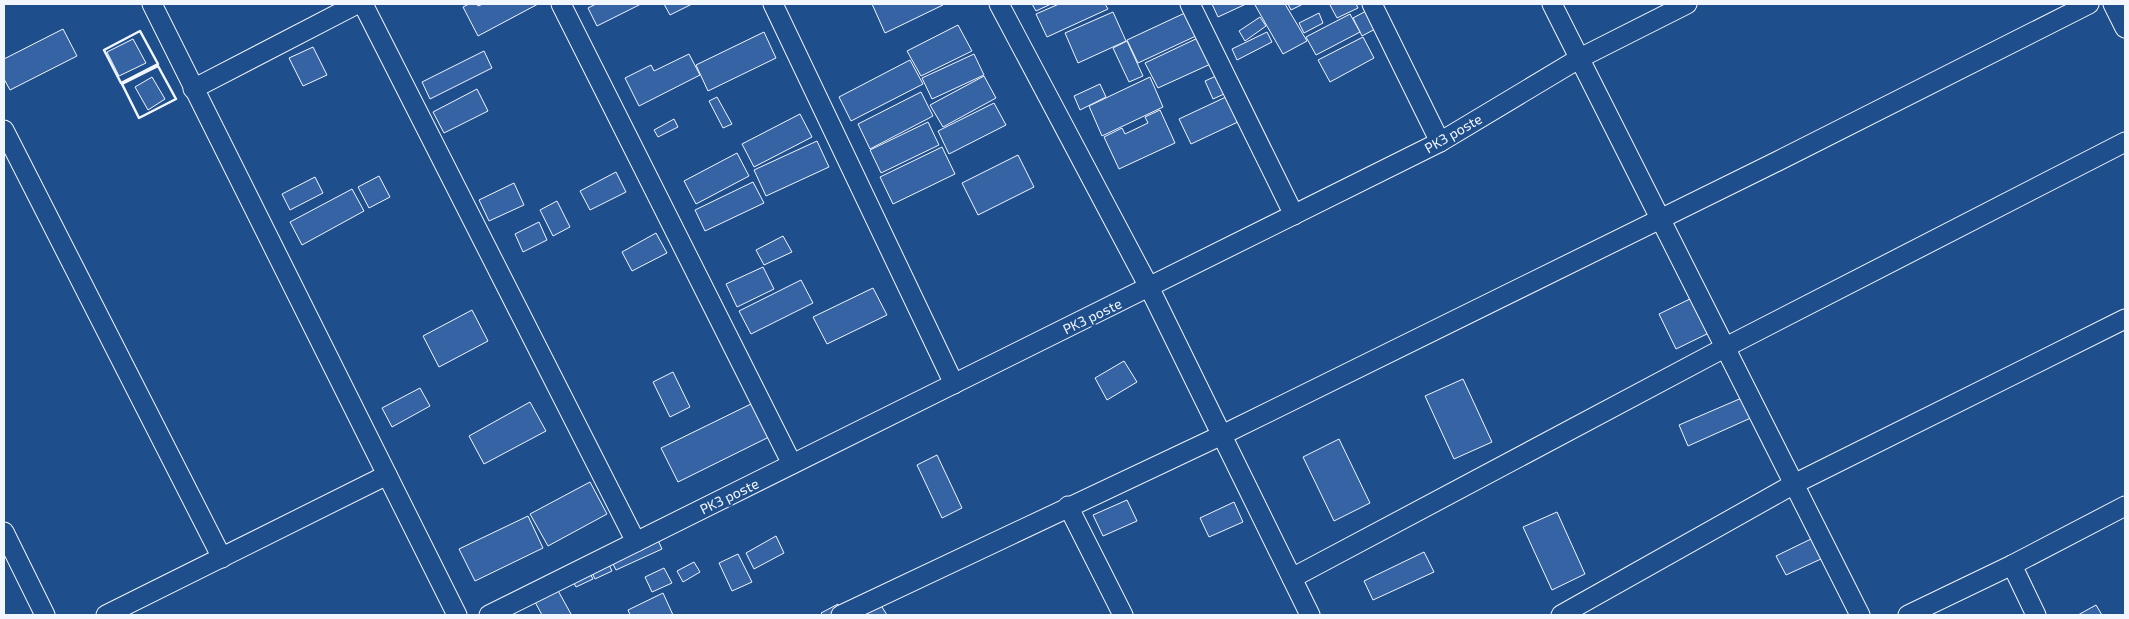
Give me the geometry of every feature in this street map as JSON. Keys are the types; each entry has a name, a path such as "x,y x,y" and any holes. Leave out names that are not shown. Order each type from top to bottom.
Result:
{"street":[{"path":"152,4 457,615"},
{"path":"193,89 357,4"},
{"path":"363,4 636,542"},
{"path":"561,4 792,464"},
{"path":"773,4 954,384"},
{"path":"999,4 1149,287 1310,615"},
{"path":"1190,4 1294,215"},
{"path":"1372,4 1440,142"},
{"path":"1552,4 1662,218 1860,615"},
{"name":"PK3 poste","path":"489,615 1440,142 1580,58 1687,4"},
{"path":"841,615 1068,506 1222,435 1662,218 2089,4"},
{"path":"2114,4 2125,28"},
{"path":"4,130 222,558"},
{"path":"1292,578 1726,347 2125,142"},
{"path":"1561,615 1794,484 2125,319"},
{"path":"106,615 387,475"},
{"path":"1068,506 1123,615"},
{"path":"1908,615 2012,565 2125,506"},
{"path":"4,532 45,615"},
{"path":"2012,565 2036,615"}],"building":[{"path":"469,4 477,4 478,6 483,4 538,4 478,36 463,7"},
{"path":"596,4 641,4 597,26 588,8"},
{"path":"664,4 692,4 670,15"},
{"path":"872,4 943,4 943,5 885,33"},
{"path":"1032,4 1051,4 1036,11"},
{"path":"1059,4 1105,4 1108,9 1047,37 1036,14"},
{"path":"1212,4 1246,4 1218,17"},
{"path":"1285,4 1307,41 1283,54 1255,5"},
{"path":"1288,4 1303,4 1291,10"},
{"path":"1356,4 1358,8 1337,18 1330,5"},
{"path":"1368,10 1377,28 1362,36 1353,18"},
{"path":"1113,12 1126,41 1078,63 1065,33"},
{"path":"1187,12 1198,35 1138,63 1127,40"},
{"path":"1319,13 1323,23 1304,33 1299,23"},
{"path":"1350,14 1360,32 1316,55 1306,37"},
{"path":"1260,17 1266,26 1245,41 1239,31"},
{"path":"958,25 972,51 921,76 907,51"},
{"path":"63,29 77,56 10,90 4,79 4,59"},
{"path":"764,32 776,58 708,91 696,65"},
{"path":"1267,32 1272,42 1237,60 1232,49"},
{"path":"1202,36 1215,62 1158,88 1145,63"},
{"path":"1363,37 1374,58 1330,82 1318,60"},
{"path":"133,39 146,63 119,76 107,52"},
{"path":"1127,41 1143,76 1129,82 1113,48"},
{"path":"313,47 327,75 303,86 289,58"},
{"path":"484,51 492,68 430,99 422,82"},
{"path":"689,54 700,75 639,106 625,78 651,65 654,71"},
{"path":"974,54 984,75 932,99 922,78"},
{"path":"910,60 923,84 851,121 839,97"},
{"path":"984,76 996,98 943,127 930,105"},
{"path":"1216,76 1224,94 1213,99 1205,81"},
{"path":"152,77 165,99 148,110 135,87"},
{"path":"1150,77 1163,107 1102,136 1089,106"},
{"path":"1100,84 1106,97 1080,110 1074,96"},
{"path":"477,89 488,111 444,133 433,112"},
{"path":"921,92 933,116 870,149 858,124"},
{"path":"1228,96 1240,121 1191,144 1179,119"},
{"path":"717,97 732,124 723,128 709,101"},
{"path":"994,103 1006,125 949,154 938,131"},
{"path":"1160,110 1175,143 1119,169 1104,137 1122,128 1125,134 1148,123 1145,117"},
{"path":"800,114 812,137 754,167 742,144"},
{"path":"674,119 678,127 658,137 654,130"},
{"path":"928,122 939,145 881,173 870,150"},
{"path":"817,141 829,167 766,196 754,170"},
{"path":"942,147 955,174 893,204 880,177"},
{"path":"737,153 749,176 696,204 684,181"},
{"path":"1018,155 1034,187 978,215 962,183"},
{"path":"616,172 626,192 590,210 580,191"},
{"path":"379,176 390,197 369,208 358,187"},
{"path":"315,177 323,193 290,210 282,194"},
{"path":"753,182 764,203 705,231 695,210"},
{"path":"514,183 524,205 489,221 479,200"},
{"path":"352,189 364,211 302,245 290,222"},
{"path":"557,201 570,227 553,236 540,210"},
{"path":"539,222 547,240 523,252 515,234"},
{"path":"656,233 667,253 632,271 622,252"},
{"path":"783,236 792,252 764,265 756,250"},
{"path":"763,267 774,289 737,307 726,284"},
{"path":"801,280 813,303 751,334 739,311"},
{"path":"873,288 887,315 827,344 813,317"},
{"path":"1694,297 1711,332 1676,349 1659,314"},
{"path":"472,310 488,341 439,367 423,336"},
{"path":"1124,361 1137,382 1107,400 1095,378"},
{"path":"673,372 690,407 670,417 653,382"},
{"path":"1463,379 1492,442 1454,459 1425,396"},
{"path":"420,388 430,406 392,427 382,408"},
{"path":"1744,397 1753,417 1688,446 1679,425"},
{"path":"530,402 546,431 484,464 469,436"},
{"path":"753,403 769,437 678,482 661,448"},
{"path":"1339,439 1370,503 1334,521 1303,457"},
{"path":"937,455 962,508 942,518 917,465"},
{"path":"590,482 607,514 548,546 530,514"},
{"path":"1127,500 1137,521 1103,536 1093,515"},
{"path":"1234,502 1243,522 1209,537 1200,518"},
{"path":"1557,512 1585,574 1552,590 1523,527"},
{"path":"528,516 543,548 475,581 459,549"},
{"path":"652,527 662,549 616,570 605,548"},
{"path":"776,536 784,553 754,569 746,553"},
{"path":"1811,539 1821,559 1786,575 1776,556"},
{"path":"602,550 612,571 595,579 585,558"},
{"path":"1424,552 1434,572 1373,600 1364,581"},
{"path":"738,554 752,582 732,591 719,563"},
{"path":"582,559 593,579 576,587 566,568"},
{"path":"694,562 700,572 683,582 677,571"},
{"path":"664,568 672,583 652,592 645,577"},
{"path":"551,578 571,614 542,615 534,600"},
{"path":"877,591 884,605 882,607 887,615 851,615"},
{"path":"663,593 673,615 630,615 628,610"},
{"path":"838,604 843,615 823,615 821,613"},
{"path":"2096,605 2102,615 2078,615"}],"wall":[{"path":"140,31 158,64 121,83 104,50 140,31"},
{"path":"158,66 176,99 139,118 122,84 158,66"}]}
